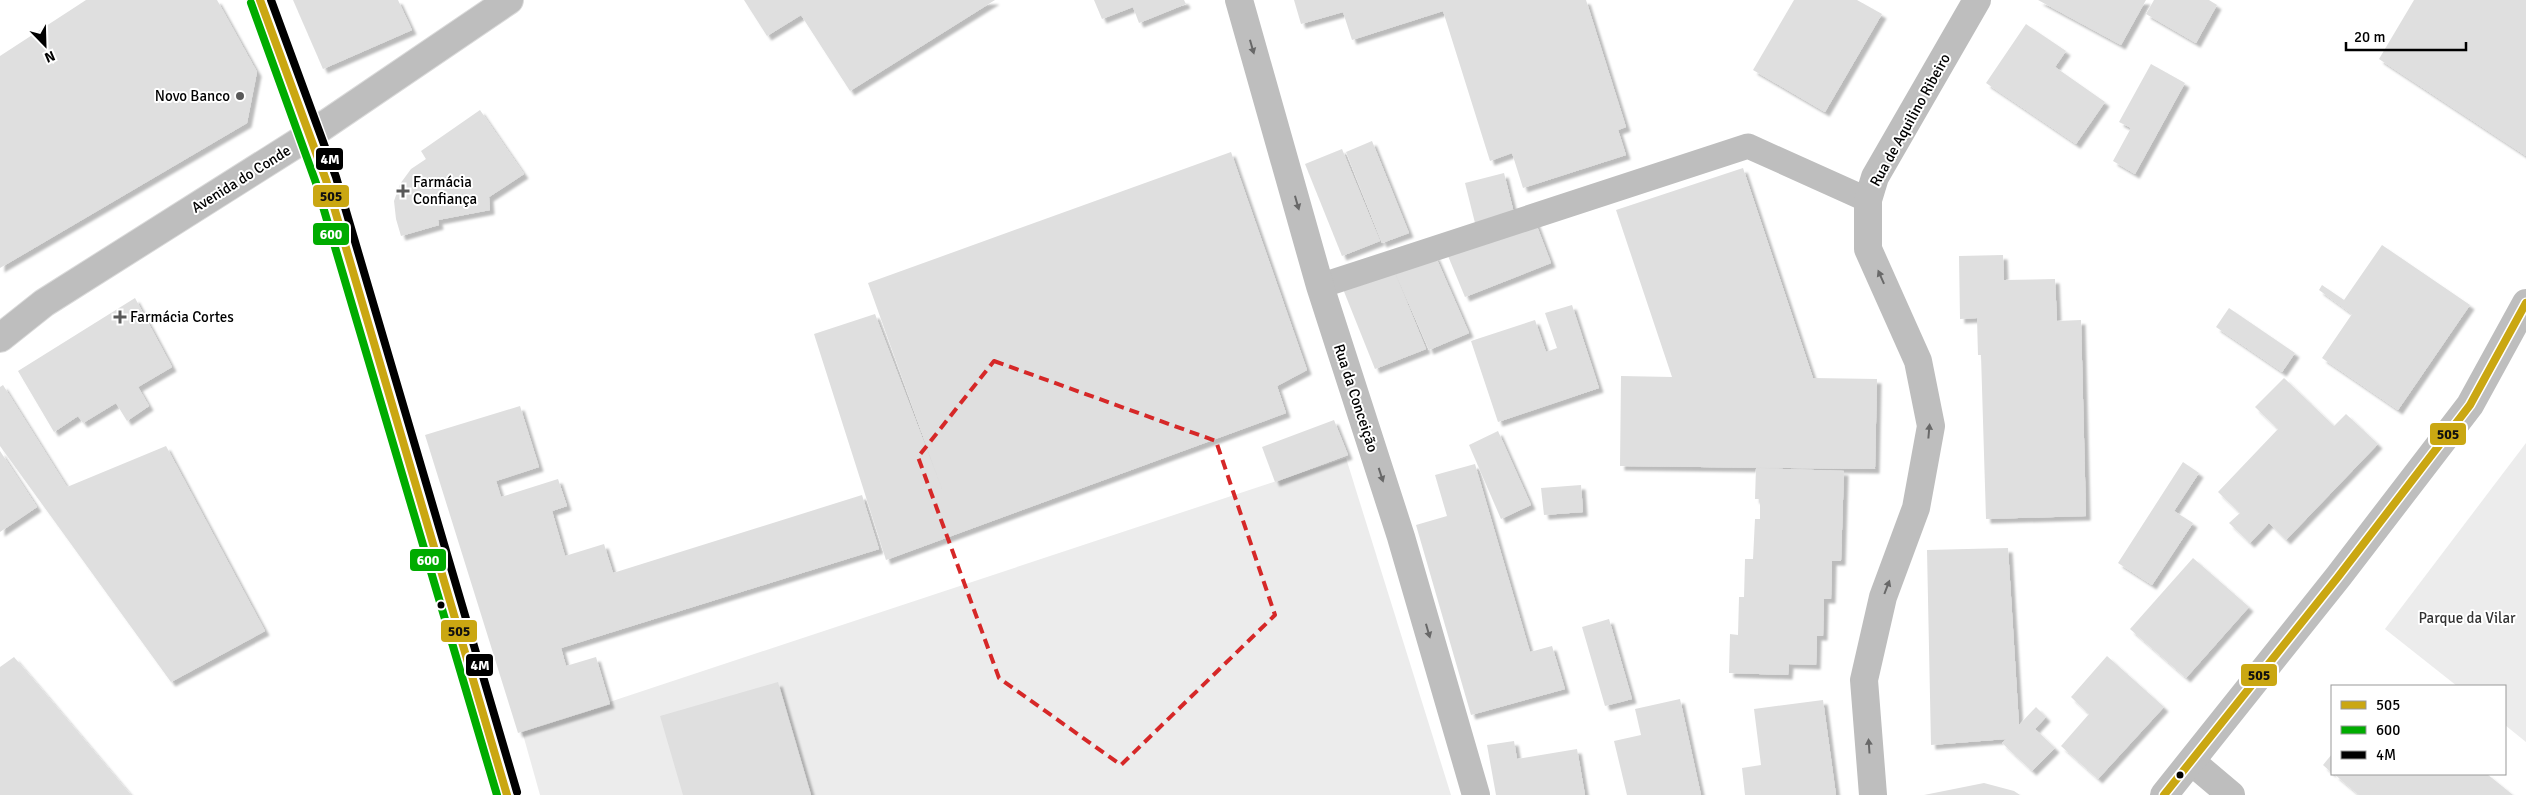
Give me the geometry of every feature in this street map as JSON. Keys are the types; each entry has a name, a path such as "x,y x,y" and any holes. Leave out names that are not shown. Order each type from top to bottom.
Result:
{"main road":[{"path":"260,0 331,197 508,795"}],"street":[{"name":"Avenida do Conde","path":"0,338 44,303 310,136 509,0"},
{"name":"Rua da Conceição","path":"1239,0 1320,286 1401,537 1476,795"},
{"name":"Rua de Aquilino Ribeiro","path":"1873,795 1864,680 1883,597 1916,508 1930,426 1918,361 1868,249 1868,200 1875,177 1977,0"},
{"path":"1320,286 1748,146 1868,200"},
{"name":"Avenida do Conde","path":"0,324 44,303"},
{"path":"2164,795 2192,762 2470,404 2526,304"},
{"path":"2192,762 2231,795"}],"highlighted area":[{"path":"994,361 1216,441 1275,615 1121,765 999,678 918,457"}],"green space":[{"name":"Parque da Vilar","path":"2526,443 2526,742 2506,726 2506,685 2456,685 2385,629"},
{"path":"1346,458 1451,795 540,795 522,731"}],"building":[{"path":"86,0 217,0 257,72 247,123 0,268 0,56"},
{"path":"293,0 398,0 412,30 323,69"},
{"path":"744,0 995,0 850,91 801,15 767,36"},
{"path":"1094,0 1184,0 1186,4 1139,23 1133,7 1102,19"},
{"path":"1294,0 1586,0 1626,127 1618,130 1626,155 1523,188 1512,153 1490,161 1443,11 1352,40 1343,12 1301,24"},
{"path":"1794,0 1857,0 1882,14 1825,112 1753,70"},
{"path":"2038,0 2146,0 2121,45"},
{"path":"2154,0 2209,0 2217,5 2196,43 2146,14"},
{"path":"2414,0 2526,0 2526,156 2379,59"},
{"path":"2026,24 2066,51 2055,67 2105,102 2076,144 1986,83"},
{"path":"2151,64 2185,83 2135,174 2113,161 2131,128 2119,122"},
{"path":"480,110 524,174 489,197 490,210 438,220 439,225 401,236 396,219 394,201 400,184 411,169 426,159 421,151"},
{"path":"1372,141 1409,233 1382,243 1346,152"},
{"path":"1342,149 1380,241 1342,256 1305,164"},
{"path":"1231,152 1307,370 1277,386 1286,413 886,560 814,334 875,314 942,489 868,283"},
{"path":"1743,168 1813,378 1877,379 1875,469 1620,466 1621,376 1672,377 1616,210"},
{"path":"1504,173 1514,213 1475,223 1465,183"},
{"path":"1535,221 1551,263 1465,297 1448,256"},
{"path":"2382,245 2470,305 2398,410 2322,358 2352,314 2319,290 2322,285 2344,300"},
{"path":"1435,255 1469,333 1429,350 1395,272"},
{"path":"2003,255 2004,280 2055,279 2057,321 2081,320 2086,516 1986,519 1981,355 1978,355 1977,318 1960,319 1959,256"},
{"path":"1393,268 1426,349 1375,369 1343,289"},
{"path":"135,298 172,367 138,387 149,406 127,421 116,403 83,423 78,416 54,432 18,371"},
{"path":"1572,305 1599,388 1498,422 1471,341 1535,320 1546,352 1557,348 1545,313"},
{"path":"2229,308 2295,353 2282,372 2216,327"},
{"path":"2284,378 2334,426 2346,414 2378,444 2286,540 2269,523 2250,543 2229,523 2240,513 2218,492 2278,429 2255,407"},
{"path":"3,385 67,487 166,446 265,631 171,682 0,446 0,387"},
{"path":"520,406 539,467 496,481 501,497 558,479 567,506 552,511 565,556 604,544 613,573 862,495 879,549 561,648 566,666 596,657 610,704 518,733 425,435"},
{"path":"1334,420 1348,455 1275,482 1262,447"},
{"path":"1498,431 1531,505 1501,519 1469,445"},
{"path":"0,451 37,507 0,532"},
{"path":"2183,462 2199,473 2174,511 2193,523 2152,585 2118,563"},
{"path":"1475,464 1530,652 1552,646 1565,689 1471,715 1416,525 1447,516 1435,475"},
{"path":"1756,468 1844,471 1841,561 1832,561 1831,599 1824,599 1823,636 1817,636 1816,665 1789,664 1788,675 1729,673 1730,634 1738,635 1739,597 1744,597 1745,559 1753,559 1755,519 1760,519 1760,499 1755,499"},
{"path":"1581,485 1583,512 1544,515 1541,488"},
{"path":"2008,548 2019,725 2036,707 2046,717 2035,729 2055,748 2032,771 2002,743 2006,739 1931,745 1927,550"},
{"path":"2193,558 2249,607 2186,678 2130,629"},
{"path":"1609,619 1632,699 1605,706 1582,627"},
{"path":"2107,656 2164,707 2098,779 2061,746 2089,714 2071,697"},
{"path":"14,657 131,795 0,795 0,667"},
{"path":"778,682 811,795 683,795 660,716"},
{"path":"1680,699 1701,795 1627,795 1614,741 1641,735 1635,709"},
{"path":"1823,700 1836,795 1745,795 1742,768 1761,765 1754,709"},
{"path":"1514,741 1517,759 1577,749 1585,795 1496,795 1487,745"},
{"path":"2331,755 2331,772 2323,765"},
{"path":"2335,775 2488,775 2513,795 2359,795"},
{"path":"1984,783 2014,791 2020,795 1924,795"}],"transit line":[{"name":"505","path":"260,0 326,180 507,795"},
{"name":"4M","path":"271,0 336,177 517,792"},
{"name":"600","path":"251,3 316,183 497,795"},
{"name":"505","path":"2164,795 2338,577 2470,405 2526,303"}],"place":[{"name":"Novo Banco","path":"240,96"},
{"name":"Farmácia Confiança","path":"403,191"},
{"name":"Farmácia Cortes","path":"120,317"}]}
